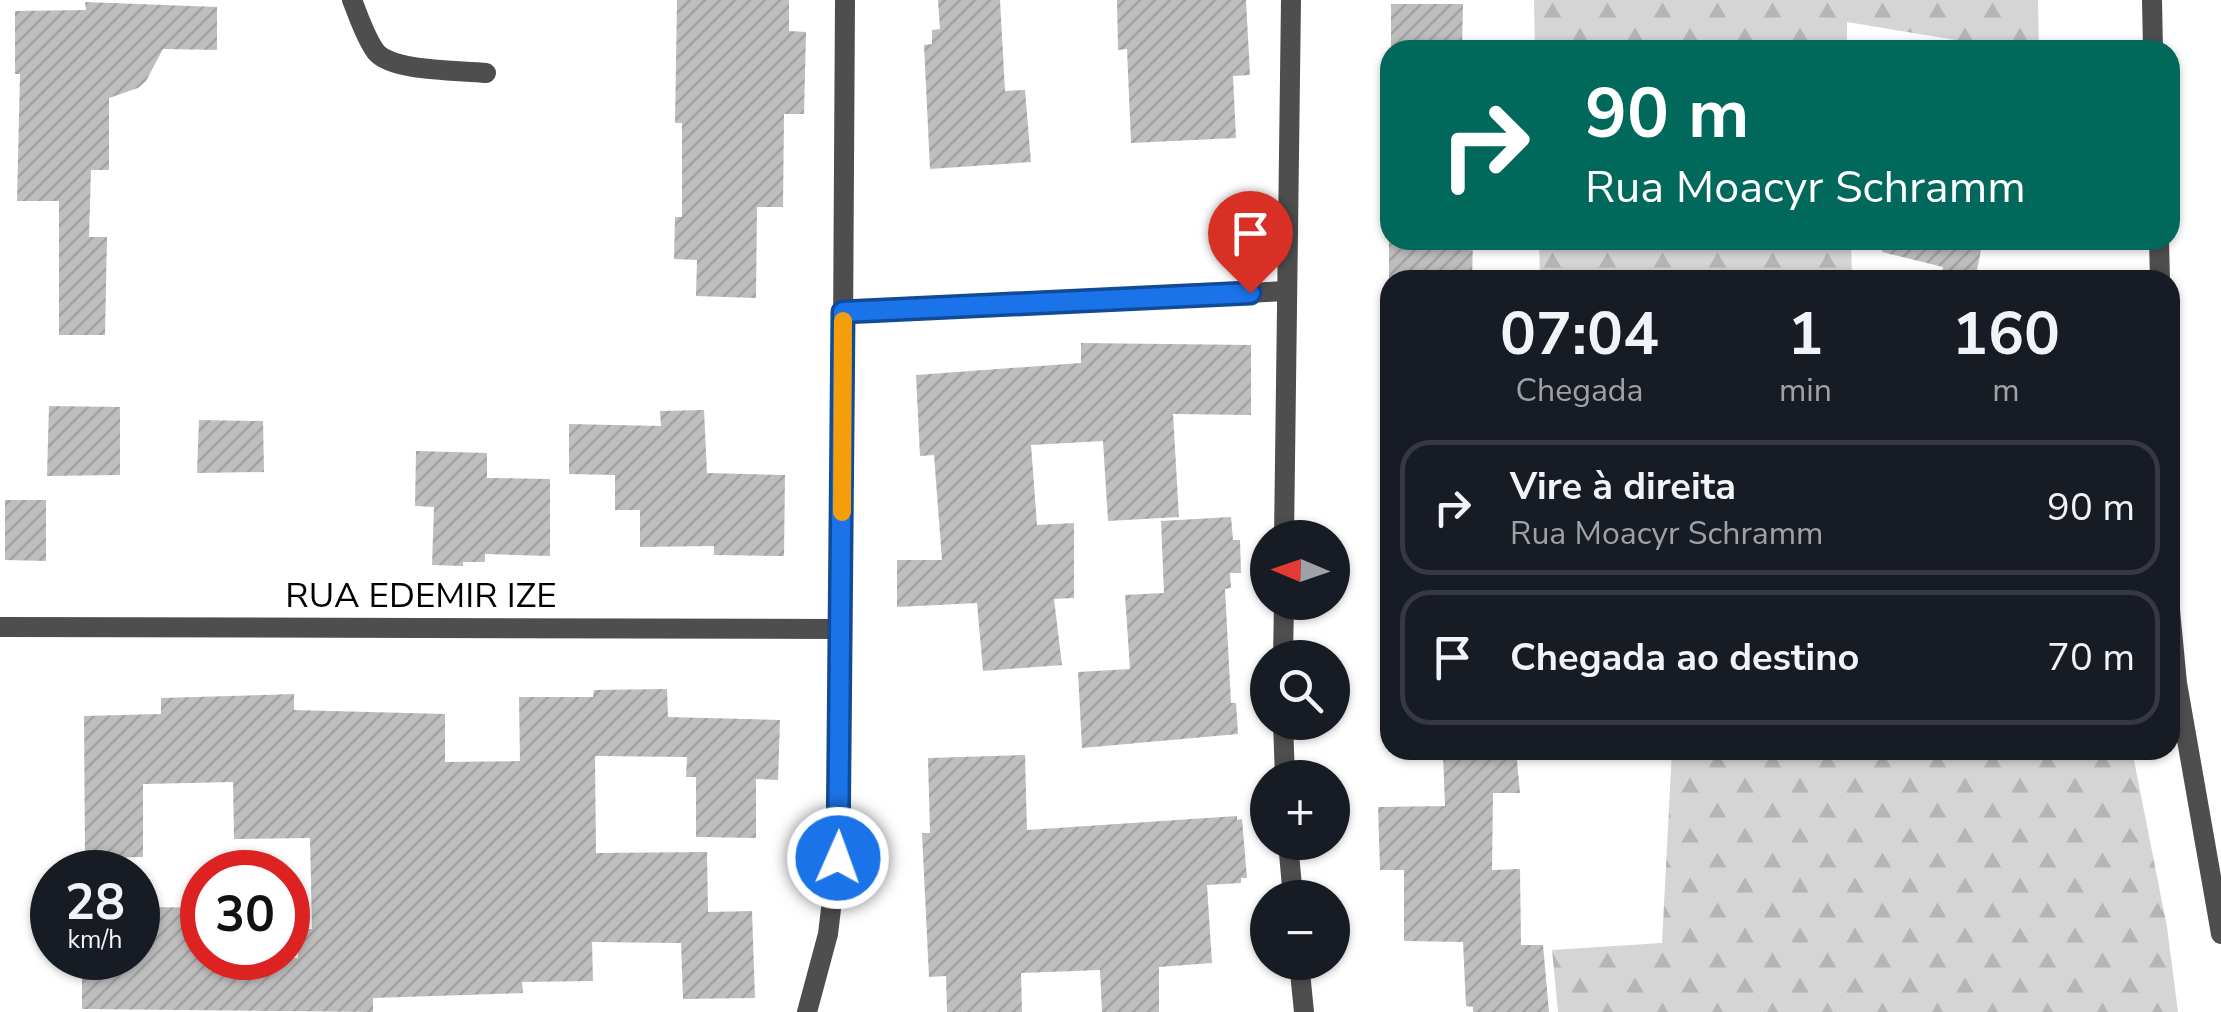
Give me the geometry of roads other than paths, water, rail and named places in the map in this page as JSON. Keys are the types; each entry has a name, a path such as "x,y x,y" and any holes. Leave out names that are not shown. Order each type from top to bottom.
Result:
{"street":[{"path":"352,0 379,56 398,64 486,72"},
{"path":"807,1012 828,934 840,833 845,0"},
{"path":"1284,520 1291,0"},
{"path":"2152,0 2154,40"},
{"path":"843,312 1288,291"},
{"name":"RUA EDEMIR IZE","path":"0,627 842,629"},
{"path":"2180,700 2221,934"},
{"path":"1301,980 1304,1012"}]}
